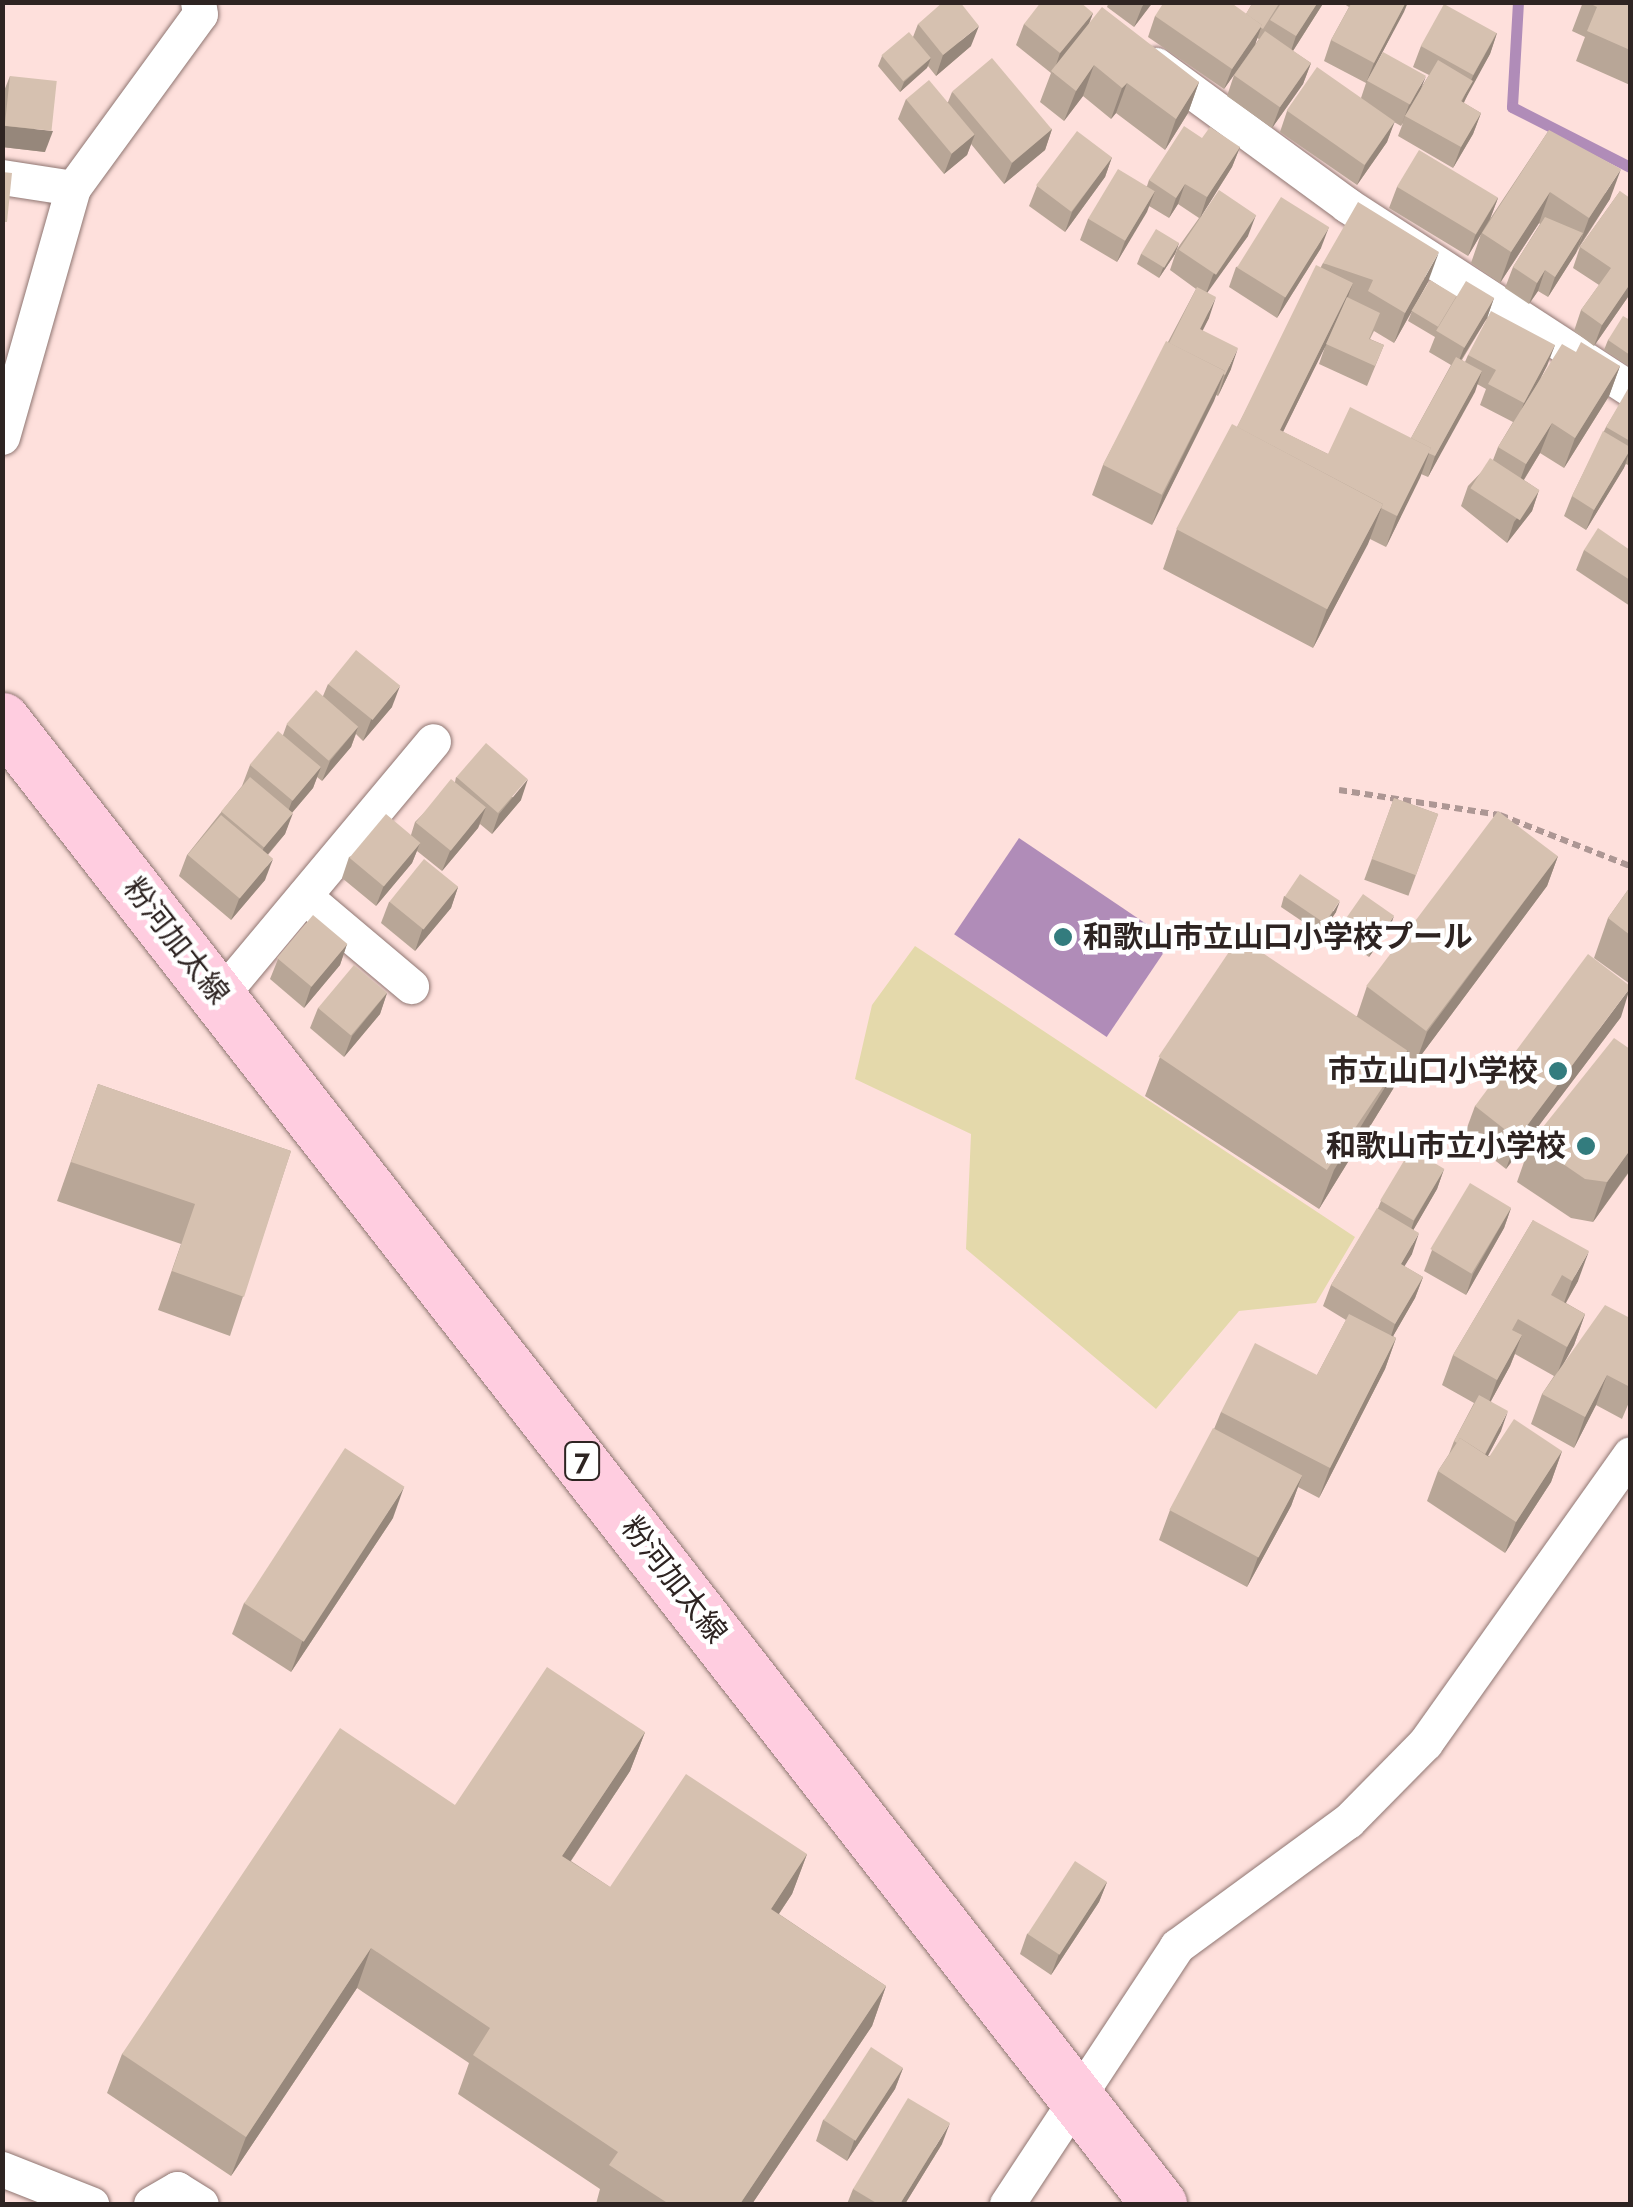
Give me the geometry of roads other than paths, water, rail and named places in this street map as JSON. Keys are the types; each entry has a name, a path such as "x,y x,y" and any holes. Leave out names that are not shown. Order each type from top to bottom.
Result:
{"main road":[{"name":"粉河加太線","path":"2,720 1159,2204"}],"street":[{"path":"2,436 72,188 200,14 198,2"},
{"path":"1132,48 1347,205 1630,389"},
{"path":"2,177 72,188"},
{"path":"220,996 432,741"},
{"path":"304,896 411,986"},
{"path":"1007,2204 1177,1946 1348,1821 1425,1743 1630,1455"},
{"path":"2,2169 91,2204"},
{"path":"151,2204 177,2189 201,2204"}],"waterway":[{"path":"1518,2 1512,107 1630,167"}],"place":[{"name":"和歌山市立山口小学校プール","path":"1063,937"},
{"name":"市立山口小学校","path":"1558,1071"},
{"name":"和歌山市立小学校","path":"1586,1146"}]}
